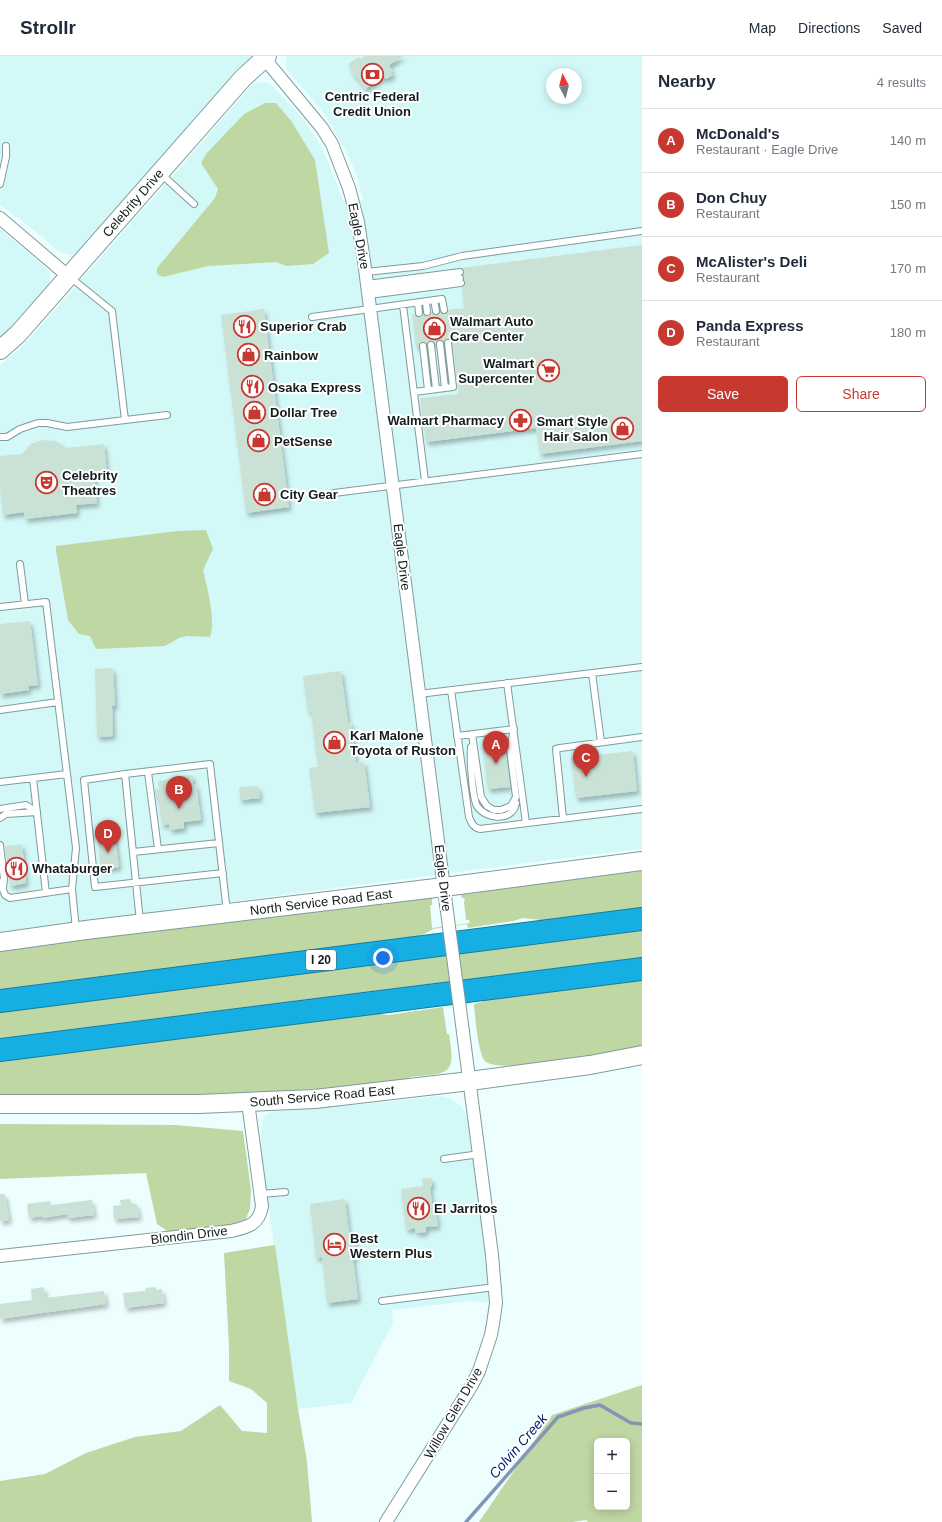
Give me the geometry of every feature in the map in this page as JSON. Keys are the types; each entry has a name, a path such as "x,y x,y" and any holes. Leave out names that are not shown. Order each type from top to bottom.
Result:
{"highway":[{"name":"I 20","path":"0,1001 642,919"},
{"path":"0,1050 642,970"}],"main road":[{"name":"Celebrity Drive","path":"0,350 18,334 243,78 264,57"},
{"name":"North Service Road East","path":"0,942 76,931 227,913 445,896 642,861"},
{"name":"South Service Road East","path":"0,1104 200,1104 315,1099 590,1065 642,1055"}],"street":[{"name":"Eagle Drive","path":"264,57 322,128 332,144 349,188 358,222 368,285 419,694 470,1081"},
{"path":"0,218 68,276"},
{"name":"Willow Glen Drive","path":"386,1522 464,1400 479,1371 494,1324 496,1303 495,1287 470,1081"},
{"name":"Blondin Drive","path":"0,1256 244,1228 254,1223 261,1214 262,1206 248,1102"}],"lane":[{"path":"0,184 6,157 6,146"},
{"path":"160,173 194,204"},
{"path":"368,285 423,266 462,256 642,231"},
{"path":"68,276 112,311 125,420"},
{"path":"368,285 460,278 368,285"},
{"path":"312,317 434,300 442,300 444,310"},
{"path":"434,300 436,311"},
{"path":"426,302 427,312"},
{"path":"418,303 419,313"},
{"path":"403,305 425,482"},
{"path":"414,392 453,387 448,343"},
{"path":"440,344 445,388"},
{"path":"431,345 436,389"},
{"path":"423,346 428,390"},
{"path":"0,437 7,437 20,429 38,423 47,423 67,427 167,415"},
{"path":"334,493 642,454"},
{"path":"20,564 25,604"},
{"path":"0,607 46,602 76,852 72,889 76,931"},
{"path":"419,694 642,666"},
{"path":"592,673 601,742"},
{"path":"507,683 526,823"},
{"path":"451,690 469,817 475,828 642,808"},
{"path":"0,710 58,702"},
{"path":"457,736 514,728"},
{"path":"472,734 481,797 490,808 501,810 511,806 516,797 510,749 514,728"},
{"path":"563,818 555,753 556,749 642,737"},
{"path":"223,873 95,887 84,780 210,764 223,873 227,913"},
{"path":"148,772 158,849"},
{"path":"0,782 67,774"},
{"path":"125,774 140,924"},
{"path":"32,778 46,893"},
{"path":"0,809 26,806 36,812"},
{"path":"0,818 6,814 36,812"},
{"path":"133,852 219,843"},
{"path":"0,844 4,879 2,885 6,896 14,897 72,889"},
{"path":"444,1158 480,1154"},
{"path":"261,1194 285,1192"},
{"path":"382,1301 495,1287"}],"shaded area":[{"path":"0,56 253,56 242,66 78,253 71,255 59,252 33,229 0,205"},
{"path":"287,56 642,56 642,849 0,932 0,365 33,335 253,84 261,82 270,83 303,119 324,152 344,203 363,200 358,179 350,159 324,113 288,71 286,66"},
{"path":"0,229 43,265 49,272 50,282 20,320 0,339"},
{"path":"440,1096 449,1098 462,1107 467,1118 472,1141 489,1278 488,1303 469,1301 392,1310 393,1323 351,1403 298,1409 262,1162 261,1139 265,1115 270,1112"}],"green space":[{"path":"265,103 276,103 292,122 315,160 329,253 313,264 286,266 276,262 208,266 163,277 157,274 157,268 215,198 218,189 201,163 207,153 244,114"},
{"path":"206,530 213,549 203,570 209,594 212,622 210,637 187,636 179,638 165,646 96,649 90,636 79,634 68,620 56,546 178,531"},
{"path":"642,869 642,909 561,919 541,920 523,918 468,928 467,924 433,929 412,938 0,991 0,951 428,895 432,897 432,905 430,905 432,928 470,923 469,920 466,920 465,899 461,897 461,893"},
{"path":"642,928 642,957 0,1038 0,1010"},
{"path":"642,976 642,1046 586,1057 535,1064 512,1066 495,1065 485,1061 480,1050 474,1004 482,1002 491,996"},
{"path":"443,1007 447,1034 449,1034 451,1048 450,1065 447,1070 441,1073 410,1077 407,1081 350,1087 242,1094 0,1096 0,1057 369,1013 389,1015"},
{"path":"0,1124 175,1125 243,1131 251,1190 250,1209 244,1223 170,1233 157,1224 146,1173 0,1179"},
{"path":"275,1245 298,1409 307,1461 312,1522 0,1522 0,1481 45,1474 86,1453 135,1437 181,1431 220,1405 242,1431 267,1433 267,1403 251,1389 229,1381 229,1347 224,1253"},
{"path":"642,1385 642,1522 588,1522 586,1520 572,1522 479,1522 552,1415"}],"building":[{"name":"Centric Federal Credit Union","path":"365,56 403,56 389,65 393,75 386,79 384,77 365,89 356,76 355,77 348,64 359,57 361,59"},
{"name":"Walmart Supercenter","path":"642,245 642,441 540,454 536,428 426,442 420,398 459,394 452,341 448,339 444,342 439,340 435,344 432,341 429,341 427,344 422,342 416,347 412,314 415,314 417,317 420,317 423,314 429,316 432,312 436,315 440,312 445,314 448,310 464,308 462,287 465,283 463,275 464,271 461,268"},
{"path":"264,309 289,507 246,513 221,315"},
{"name":"Celebrity Theatres","path":"43,440 56,441 66,448 104,444 107,474 94,475 97,503 76,505 77,513 25,519 24,512 3,515 0,488 0,456 22,454 31,444"},
{"path":"30,621 38,685 28,686 29,690 0,694 0,624"},
{"path":"113,668 115,706 112,706 113,736 97,737 95,669"},
{"name":"Karl Malone Toyota of Ruston","path":"341,671 348,722 351,722 356,763 364,762 370,807 315,813 309,768 318,767 311,712 308,712 303,676"},
{"path":"504,739 510,787 488,789 482,742"},
{"path":"633,751 637,791 576,798 571,758"},
{"path":"193,775 193,785 196,784 201,820 184,822 184,828 170,830 169,824 162,825 158,798 156,798 155,789 159,789 158,781 180,779 180,776"},
{"path":"258,786 260,798 240,800 239,787"},
{"path":"115,837 119,867 101,869 98,839"},
{"name":"Whataburger","path":"22,844 26,883 12,886 10,885 5,846"},
{"name":"El Jarritos","path":"432,1178 432,1186 430,1187 433,1211 436,1211 438,1226 426,1227 426,1232 416,1233 415,1228 406,1230 401,1189 423,1186 422,1179"},
{"path":"0,1194 5,1194 9,1220 0,1221"},
{"path":"130,1199 131,1204 137,1204 139,1217 114,1219 113,1206 121,1205 120,1200"},
{"name":"Best Western Plus","path":"345,1199 349,1233 354,1232 356,1256 353,1258 358,1299 327,1303 322,1257 316,1258 310,1204"},
{"path":"92,1200 94,1215 68,1218 67,1214 42,1218 42,1216 29,1218 27,1204 50,1201 51,1205"},
{"path":"44,1287 45,1298 104,1291 106,1304 0,1319 0,1304 32,1300 31,1289"},
{"path":"156,1287 156,1290 162,1289 164,1303 125,1308 123,1293 146,1291 145,1288"}],"waterway":[{"name":"Colvin Creek","path":"466,1522 558,1417 584,1408 600,1405 631,1423 642,1424"}],"place":[{"name":"Centric Federal Credit Union","path":"372,74"},
{"name":"Superior Crab","path":"244,326"},
{"name":"Walmart Auto Care Center","path":"434,328"},
{"name":"Rainbow","path":"248,355"},
{"name":"Walmart Supercenter","path":"549,370"},
{"name":"Osaka Express","path":"252,387"},
{"name":"Dollar Tree","path":"255,412"},
{"name":"Walmart Pharmacy","path":"520,420"},
{"name":"Smart Style Hair Salon","path":"623,428"},
{"name":"PetSense","path":"259,441"},
{"name":"Celebrity Theatres","path":"47,482"},
{"name":"City Gear","path":"265,494"},
{"name":"Karl Malone Toyota of Ruston","path":"334,742"},
{"name":"McDonald's","path":"496,764"},
{"name":"McAlister's Deli","path":"586,777"},
{"name":"Don Chuy","path":"179,809"},
{"name":"Panda Express","path":"108,853"},
{"name":"Whataburger","path":"16,868"},
{"name":"El Jarritos","path":"418,1208"},
{"name":"Best Western Plus","path":"335,1245"}]}
